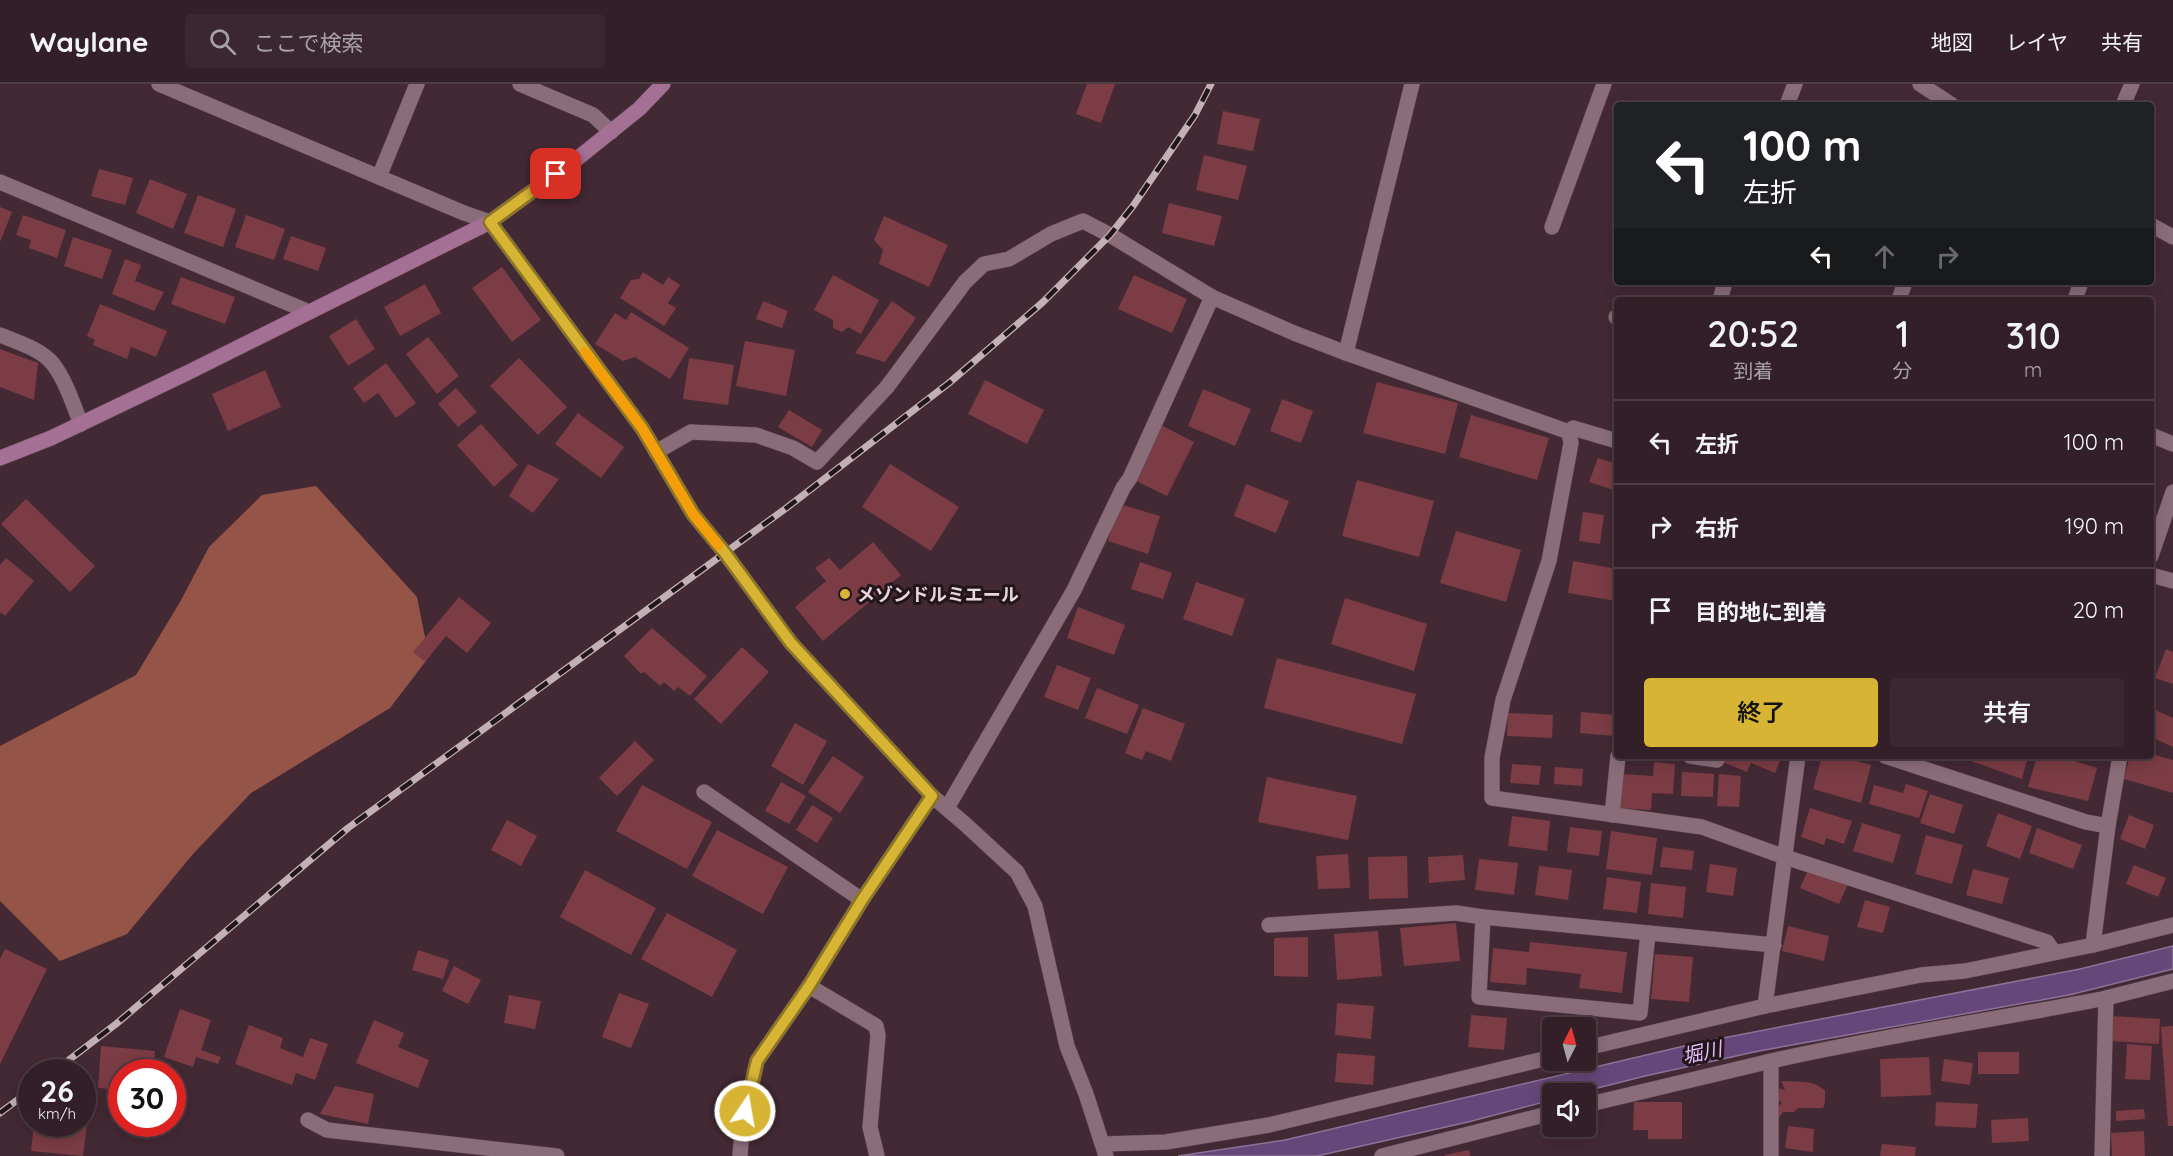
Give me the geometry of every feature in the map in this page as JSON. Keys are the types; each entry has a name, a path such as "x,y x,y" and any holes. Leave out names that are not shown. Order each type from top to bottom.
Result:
{"street":[{"path":"159,84 490,222 642,428 693,514 725,553 791,643 932,796 1017,872 1035,906 1067,1046 1105,1151 1269,1125 1542,1059"},
{"path":"379,177 417,84"},
{"path":"520,84 593,115 610,132"},
{"path":"0,458 81,424 490,222 573,162 639,109 663,84"},
{"path":"1346,353 1412,84"},
{"path":"1552,227 1604,84"},
{"path":"1788,102 1795,84"},
{"path":"1920,84 1947,102"},
{"path":"2124,102 2132,84"},
{"path":"0,182 309,312"},
{"path":"656,452 691,432 756,435 793,448 817,462 887,387 965,282 984,264 1009,259 1052,234 1083,221 1212,297 1294,333 1569,432"},
{"path":"2154,227 2173,237"},
{"path":"947,808 1074,590 1130,478 1212,297"},
{"path":"0,335 33,349 52,363 63,380 81,424"},
{"path":"1569,432 1573,428 1614,440"},
{"path":"1569,432 1571,443 1549,561 1503,700 1492,758 1492,798 1702,827 2046,942 2054,952"},
{"path":"2154,436 2173,444"},
{"path":"2154,546 2173,492"},
{"path":"2154,576 2173,581"},
{"path":"1612,815 1618,759"},
{"path":"1765,1006 1798,759"},
{"path":"1894,759 2086,822 2108,826"},
{"path":"2093,945 2108,826 2119,759"},
{"path":"704,792 862,900"},
{"path":"740,1156 748,1093 757,1061 809,986 862,900 932,796"},
{"path":"1269,925 1456,913 1774,945"},
{"path":"1483,917 1479,998 1640,1013 1648,933"},
{"path":"1596,1046 1765,1006 1921,975 1965,971 2093,945 2173,925"},
{"path":"1596,1103 1835,1047 2004,1018 2106,998 2173,981"},
{"path":"809,986 876,1026 879,1035 870,1127 877,1156"},
{"path":"2103,1156 2106,998"},
{"path":"1771,1061 1771,1156"},
{"path":"1382,1156 1542,1116"},
{"path":"308,1120 327,1130 557,1156"}],"shaded area":[{"path":"316,486 417,597 429,657 390,708 251,793 193,854 127,934 60,961 0,901 0,746 136,675 180,602 209,547 262,495"}],"water":[{"name":"堀川","path":"2173,946 2173,969 2069,995 1759,1051 1596,1088 1596,1083 1542,1083 1542,1103 1317,1156 1178,1156 1285,1140 1578,1071 1596,1071 1596,1067 1697,1043 2080,969"}],"building":[{"path":"1087,84 1115,84 1101,123 1076,114"},
{"path":"1223,111 1260,119 1253,151 1217,144"},
{"path":"1204,155 1247,166 1238,200 1196,190"},
{"path":"99,169 133,178 125,205 91,196"},
{"path":"150,179 187,194 173,229 136,213"},
{"path":"198,195 236,209 223,247 184,233"},
{"path":"1169,203 1222,216 1214,246 1162,233"},
{"path":"0,207 12,212 0,242"},
{"path":"23,215 66,230 57,258 29,248 31,240 16,235"},
{"path":"246,215 285,229 274,260 235,247"},
{"path":"884,216 948,245 929,287 879,264 883,250 874,240"},
{"path":"291,236 326,248 318,271 283,259"},
{"path":"73,237 112,250 102,279 64,266"},
{"path":"125,259 141,265 135,281 164,292 154,311 112,294"},
{"path":"502,267 541,320 512,342 472,288"},
{"path":"643,272 663,285 668,277 680,285 668,303 676,308 664,326 620,298 631,280 639,279"},
{"path":"833,275 879,300 861,334 848,327 842,332 833,328 833,320 814,310"},
{"path":"1134,275 1187,299 1172,333 1118,309"},
{"path":"181,277 235,297 225,324 171,304"},
{"path":"425,284 441,313 400,336 384,307"},
{"path":"763,301 788,311 782,328 756,319"},
{"path":"892,301 916,318 885,362 855,353"},
{"path":"100,304 167,331 156,357 131,347 127,359 93,345 95,340 87,336"},
{"path":"631,312 689,348 670,379 635,357 623,361 595,344 615,313 626,320"},
{"path":"356,319 375,349 348,366 329,336"},
{"path":"428,337 459,376 437,394 406,354"},
{"path":"745,341 795,350 786,396 736,386"},
{"path":"0,349 38,363 34,400 0,387"},
{"path":"519,358 567,407 538,435 490,386"},
{"path":"689,358 734,365 728,405 683,399"},
{"path":"386,363 416,403 396,418 378,393 364,403 353,388"},
{"path":"265,370 281,407 228,431 212,394"},
{"path":"985,380 1044,410 1027,444 968,414"},
{"path":"1377,382 1458,403 1445,454 1363,433"},
{"path":"456,388 477,412 458,427 438,404"},
{"path":"1203,389 1251,409 1235,446 1188,426"},
{"path":"1282,399 1313,411 1301,443 1270,431"},
{"path":"789,410 822,430 812,447 778,427"},
{"path":"578,413 624,447 601,478 555,444"},
{"path":"1471,415 1549,438 1537,480 1459,457"},
{"path":"1157,423 1194,442 1167,496 1130,478"},
{"path":"481,424 518,465 494,487 457,445"},
{"path":"1598,458 1614,463 1614,490 1589,482"},
{"path":"528,464 559,479 533,513 509,496"},
{"path":"890,464 959,507 931,551 862,507"},
{"path":"1357,480 1434,501 1419,557 1342,536"},
{"path":"1246,484 1289,501 1276,533 1234,516"},
{"path":"26,499 95,566 70,592 1,524"},
{"path":"1119,504 1160,516 1148,554 1108,541"},
{"path":"1583,512 1604,515 1600,544 1579,541"},
{"path":"1456,531 1521,550 1506,602 1440,583"},
{"name":"メゾンドルミエール","path":"873,542 901,575 823,641 795,607 826,581 815,568 829,558 840,570"},
{"path":"6,558 34,581 5,616 0,612 0,565"},
{"path":"1573,561 1614,568 1614,601 1568,593"},
{"path":"1140,562 1172,573 1163,599 1131,589"},
{"path":"1196,582 1245,599 1232,636 1183,619"},
{"path":"459,597 491,623 467,653 446,636 425,662 413,652"},
{"path":"1345,598 1427,624 1414,671 1331,644"},
{"path":"1078,607 1125,625 1114,655 1067,638"},
{"path":"652,628 707,676 690,696 678,687 674,691 664,682 660,686 644,672 641,674 624,656"},
{"path":"742,647 769,672 721,724 694,699"},
{"path":"2166,649 2173,652 2173,684 2155,678"},
{"path":"1277,658 1416,694 1402,744 1264,708"},
{"path":"1057,665 1091,678 1078,710 1044,697"},
{"path":"1097,688 1139,705 1127,734 1085,718"},
{"path":"1143,708 1185,724 1171,761 1146,751 1142,760 1125,753"},
{"path":"2154,709 2173,718 2173,747 2154,738"},
{"path":"1581,712 1614,715 1614,736 1580,733"},
{"path":"1508,713 1553,715 1552,738 1507,736"},
{"path":"795,723 827,741 803,785 771,766"},
{"path":"635,741 654,760 617,796 599,778"},
{"path":"2154,755 2173,760 2173,793 2124,779 2129,759 2154,759"},
{"path":"833,756 864,777 840,813 808,792"},
{"path":"1721,759 1781,759 1775,773 1751,763 1747,772 1720,761"},
{"path":"1821,759 1849,759 1871,765 1861,803 1813,789"},
{"path":"1968,759 2027,759 2022,779"},
{"path":"2036,759 2068,759 2097,768 2088,801 2028,787"},
{"path":"1654,762 1675,764 1673,794 1652,793 1651,810 1620,808 1622,774 1653,776"},
{"path":"1512,764 1541,766 1539,785 1510,783"},
{"path":"1555,767 1583,769 1582,786 1554,784"},
{"path":"1682,772 1714,774 1713,797 1681,796"},
{"path":"1719,774 1741,776 1739,807 1717,806"},
{"path":"1267,777 1357,796 1348,840 1258,822"},
{"path":"781,782 806,796 789,824 765,811"},
{"path":"1906,784 1928,791 1919,818 1869,804 1874,785 1903,793"},
{"path":"642,785 712,822 687,869 616,831"},
{"path":"1930,794 1963,805 1954,834 1920,823"},
{"path":"812,805 833,818 817,843 796,830"},
{"path":"1810,808 1852,821 1844,844 1826,838 1824,845 1801,837"},
{"path":"1998,813 2032,826 2020,859 1986,846"},
{"path":"2129,815 2154,825 2145,849 2120,839"},
{"path":"1512,816 1550,821 1547,851 1508,846"},
{"path":"507,820 537,836 521,866 491,850"},
{"path":"1862,823 1901,835 1893,863 1853,851"},
{"path":"1570,827 1602,831 1599,856 1567,852"},
{"path":"2037,828 2082,845 2073,869 2029,853"},
{"path":"717,830 788,867 763,914 692,876"},
{"path":"1611,831 1657,838 1652,875 1606,869"},
{"path":"1926,835 1963,845 1952,884 1915,874"},
{"path":"1663,847 1694,851 1692,870 1660,867"},
{"path":"1348,854 1350,888 1318,889 1316,856"},
{"path":"1463,855 1465,880 1429,883 1428,857"},
{"path":"1407,856 1408,898 1369,899 1368,857"},
{"path":"1479,859 1518,863 1514,895 1475,890"},
{"path":"1710,864 1737,868 1733,896 1706,892"},
{"path":"2134,865 2166,878 2158,897 2126,884"},
{"path":"1539,866 1572,870 1568,900 1535,895"},
{"path":"1809,868 1848,884 1839,904 1800,888"},
{"path":"1973,869 2009,878 2002,904 1966,895"},
{"path":"585,870 656,908 631,955 560,917"},
{"path":"1607,877 1641,882 1637,913 1603,909"},
{"path":"1651,883 1686,887 1683,918 1648,914"},
{"path":"1865,900 1890,907 1883,933 1857,927"},
{"path":"667,913 737,950 712,997 641,959"},
{"path":"1456,923 1460,961 1404,966 1400,928"},
{"path":"1788,926 1829,936 1824,961 1782,951"},
{"path":"1378,931 1382,976 1337,980 1334,934"},
{"path":"1308,937 1308,977 1274,976 1274,938"},
{"path":"1530,942 1627,952 1622,993 1579,988 1581,974 1527,968 1526,985 1490,982 1493,948 1529,952"},
{"path":"5,949 47,969 0,1064 0,959"},
{"path":"418,950 449,960 443,979 412,970"},
{"path":"1655,954 1693,957 1689,1002 1651,999"},
{"path":"454,966 481,980 468,1004 442,991"},
{"path":"619,993 649,1004 631,1048 602,1037"},
{"path":"509,995 541,1001 535,1029 504,1023"},
{"path":"1337,1003 1374,1006 1371,1039 1335,1035"},
{"path":"180,1009 211,1020 201,1050 221,1057 218,1064 196,1057 193,1067 186,1065 186,1059 164,1057"},
{"path":"1471,1015 1507,1018 1504,1050 1468,1047"},
{"path":"2112,1016 2160,1019 2159,1044 2111,1041"},
{"path":"374,1020 404,1033 398,1047 429,1060 418,1088 356,1063"},
{"path":"249,1025 283,1038 280,1048 303,1057 310,1038 328,1044 315,1080 296,1073 292,1085 235,1064"},
{"path":"2173,1026 2173,1126 2168,1126 2161,1027"},
{"path":"2127,1044 2152,1046 2150,1080 2125,1079"},
{"path":"101,1046 155,1051 154,1059 108,1059 108,1089 98,1088"},
{"path":"1978,1052 2019,1052 2019,1074 1978,1074"},
{"path":"1337,1053 1375,1056 1373,1085 1335,1082"},
{"path":"1929,1057 1931,1095 1881,1097 1880,1059"},
{"path":"1944,1059 1973,1063 1970,1085 1941,1081"},
{"path":"1781,1081 1806,1082 1825,1090 1823,1108 1798,1108 1794,1112 1783,1112 1778,1119 1775,1109 1782,1103 1771,1092 1778,1088 1785,1090"},
{"path":"335,1086 374,1094 368,1124 320,1114"},
{"path":"1634,1102 1682,1102 1682,1139 1648,1139 1648,1130 1633,1130"},
{"path":"1936,1102 1978,1104 1976,1128 1935,1126"},
{"path":"2144,1109 2145,1119 2116,1121 2116,1111"},
{"path":"2028,1118 2029,1141 1992,1143 1991,1120"},
{"path":"1788,1126 1814,1129 1813,1152 1785,1148"},
{"path":"2144,1131 2145,1156 2112,1156 2111,1133"},
{"path":"33,1137 85,1137 83,1156 31,1151"},
{"path":"1882,1144 1916,1147 1915,1156 1880,1156"},
{"path":"1469,1150 1470,1156 1445,1156 1445,1155"}],"railway":[{"path":"70,1059 116,1024 348,828 785,509 949,383 1043,302 1110,235 1133,206 1195,115 1211,84"},
{"path":"0,1113 18,1100"}],"slow traffic":[{"path":"585,352 642,428 693,514 718,545"}],"place":[{"name":"メゾンドルミエール","path":"845,594"}],"route":[{"path":"556,174 490,222 642,428 693,514 725,553 791,643 932,796 862,900 809,986 757,1061 745,1111"}]}
